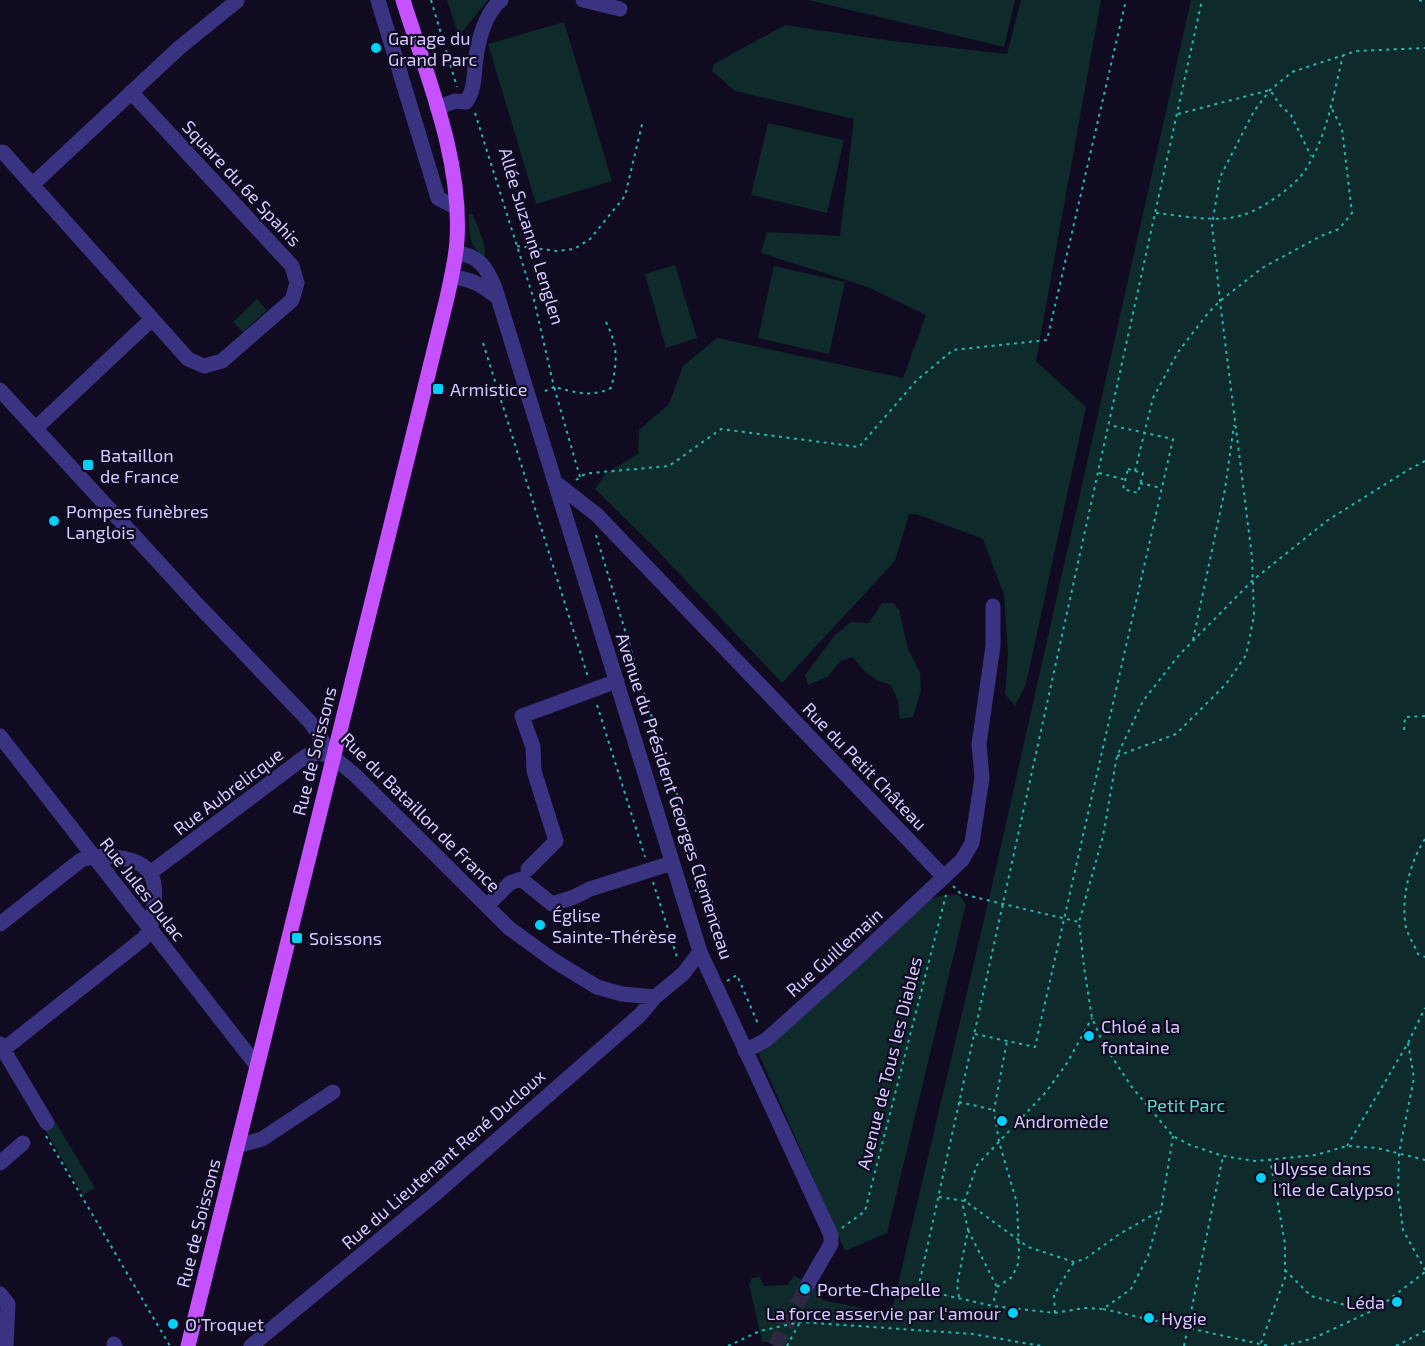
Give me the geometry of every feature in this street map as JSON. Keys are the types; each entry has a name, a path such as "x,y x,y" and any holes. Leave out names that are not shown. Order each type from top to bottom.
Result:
{"main road":[{"name":"Rue de Soissons","path":"188,1346 456,253 457,208 451,164 437,108 403,0"}],"street":[{"path":"378,0 438,198 457,208"},
{"path":"437,108 455,101 464,102 473,93 475,62 482,30 496,4 501,0"},
{"path":"583,0 620,9"},
{"path":"32,185 179,48 237,1"},
{"name":"Square du 6e Spahis","path":"3,152 188,359 204,366 222,361 292,300 297,283 292,266 131,92"},
{"name":"Avenue du Président Georges Clemenceau","path":"456,253 466,254 481,262 488,272 498,298 697,944 831,1235"},
{"path":"451,277 476,282 498,298"},
{"path":"36,428 152,319"},
{"name":"Rue du Bataillon de France","path":"0,390 195,602 311,723 333,757 355,775 509,928 597,987 622,994 655,997"},
{"name":"Rue du Petit Château","path":"556,483 597,515 941,881"},
{"path":"941,881 962,860 972,843 982,778 979,744 993,646 993,606"},
{"path":"528,869 556,841 534,771 532,747 522,716 616,681"},
{"name":"Rue Jules Dulac","path":"0,736 257,1066"},
{"name":"Rue Aubrelicque","path":"150,873 306,756 320,753 333,757"},
{"path":"0,924 81,860 94,856 123,858 137,863 150,873 155,890 151,931 2,1046 47,1123"},
{"path":"487,906 510,883 520,879 552,904 672,862"},
{"name":"Rue Guillemain","path":"745,1052 766,1040 941,881"},
{"name":"Rue du Lieutenant René Ducloux","path":"251,1346 434,1196 631,1023 655,997 683,974 697,944"},
{"path":"237,1146 262,1139 333,1092"},
{"path":"0,1163 23,1143"},
{"path":"806,1289 831,1244 831,1235"},
{"path":"0,1294 8,1304 6,1346"}],"path":[{"name":"Allée Suzanne Lenglen","path":"431,0 464,102 474,110 534,300 554,387 580,477"},
{"path":"591,473 669,466 722,429 859,447 916,381 953,350 1047,340 1126,0"},
{"path":"1202,0 918,1289 993,1306 1055,1313 1084,1308 1103,1310 1269,1346"},
{"path":"1419,0 1425,2"},
{"path":"1117,756 1176,734 1226,684 1246,655 1254,616 1252,557 1212,225 1220,177 1254,111 1270,90 1292,72 1356,51 1425,48"},
{"path":"1156,213 1214,219 1243,215 1271,202 1305,171 1312,158 1330,105 1343,55"},
{"path":"1178,114 1270,90"},
{"path":"1270,90 1291,116 1312,158"},
{"path":"1135,471 1153,398 1178,352 1220,301 1262,268 1321,236 1339,229 1352,213 1342,129 1330,105"},
{"path":"517,246 557,251 574,249 590,239 625,196 643,120"},
{"path":"529,397 554,387 584,393 599,393 611,387 617,366 614,337 605,320"},
{"path":"483,343 683,974"},
{"path":"1193,640 1225,489 1235,421"},
{"path":"975,1034 1035,1047 1173,439 1109,425"},
{"path":"1425,461 1328,520 1252,580 1179,655 1143,700 1117,756 1103,836 1079,922 1092,1018 1103,1043 1131,1086 1173,1136 1190,1145 1223,1156 1255,1161 1316,1155 1347,1146 1377,1148 1425,1160"},
{"path":"1128,469 1135,471 1143,473 1138,493 1123,489 1128,469"},
{"path":"1098,473 1126,480"},
{"path":"1140,483 1162,488"},
{"path":"595,532 644,693 721,929 697,944"},
{"path":"1404,730 1405,717 1425,716"},
{"path":"1425,839 1416,854 1406,891 1405,924 1418,954 1425,957"},
{"path":"941,881 960,893 970,896 1079,922"},
{"name":"Avenue de Tous les Diables","path":"831,1235 865,1211 946,895 941,881"},
{"path":"717,987 736,975 766,1040"},
{"path":"1347,1146 1408,1043 1425,1008"},
{"path":"993,1306 997,1287 968,1230 963,1206 977,1164 1046,1092 1067,1063 1092,1018"},
{"path":"997,1287 1012,1277 1018,1264 1017,1203 999,1142 994,1110 1007,1041"},
{"path":"1284,1346 1314,1338 1378,1308 1425,1271 1403,1230 1398,1192 1399,1153 1414,1078 1408,1043"},
{"path":"959,1102 994,1110"},
{"path":"47,1123 40,1128 170,1346"},
{"path":"1103,1310 1131,1289 1148,1256 1161,1210 1173,1136"},
{"path":"1184,1346 1223,1156"},
{"path":"1262,1343 1285,1278 1285,1244 1270,1159"},
{"path":"938,1197 965,1201 1028,1247 1074,1262 1085,1259 1118,1235 1161,1210"},
{"path":"959,1298 957,1286 968,1230"},
{"path":"1055,1313 1054,1295 1074,1262"},
{"path":"1285,1270 1311,1296 1353,1306 1378,1308"},
{"path":"788,1346 800,1322"},
{"path":"729,1346 760,1331 800,1322 973,1334 1041,1346"},
{"path":"1396,1346 1425,1331"}],"green space":[{"path":"447,0 488,0 459,36"},
{"path":"809,0 1015,0 1004,47"},
{"path":"1021,0 1101,0 1036,361 1086,407 1026,684 1015,706 1005,694 1008,653 1004,595 983,539 916,514 909,514 895,561 782,683 655,548 595,489 606,473 638,454 639,430 669,404 683,366 717,338 903,378 926,315 868,287 761,253 767,232 840,236 854,119 735,91 712,71 714,64 785,25 892,41 1007,54"},
{"name":"Petit Parc","path":"1191,0 1425,0 1425,1346 780,1346 782,1342 772,1336 768,1342 762,1342 749,1284 752,1278 760,1277 764,1286 787,1285 794,1276 820,1289 822,1300 891,1314 991,890"},
{"path":"564,22 612,181 536,204 488,44"},
{"path":"768,123 844,140 827,213 751,195"},
{"path":"469,213 473,215 485,247 484,257 472,243"},
{"path":"675,265 697,338 666,348 645,274"},
{"path":"774,266 845,282 829,354 758,338"},
{"path":"257,299 267,310 243,332 233,322"},
{"path":"882,603 893,603 899,610 908,649 920,673 921,690 913,717 900,719 898,701 891,685 869,675 853,657 841,661 827,677 808,685 805,675 835,635 851,622 869,623"},
{"path":"959,895 966,904 887,1233 845,1251 758,1052 929,899"},
{"path":"55,1121 95,1188 83,1195 44,1128"}],"tunnel":[{"path":"775,1346 805,1289"}],"place":[{"name":"Garage du Grand Parc","path":"376,48"},
{"name":"Armistice","path":"438,389"},
{"name":"Bataillon de France","path":"88,465"},
{"name":"Pompes funèbres Langlois","path":"54,521"},
{"name":"Église Sainte-Thérèse","path":"540,925"},
{"name":"Soissons","path":"297,938"},
{"name":"Chloé a la fontaine","path":"1089,1036"},
{"name":"Andromède","path":"1002,1121"},
{"name":"Ulysse dans l'île de Calypso","path":"1261,1178"},
{"name":"Porte-Chapelle","path":"805,1289"},
{"name":"Léda","path":"1397,1302"},
{"name":"La force asservie par l'amour","path":"1013,1313"},
{"name":"Hygie","path":"1149,1318"},
{"name":"O'Troquet","path":"173,1324"}]}
